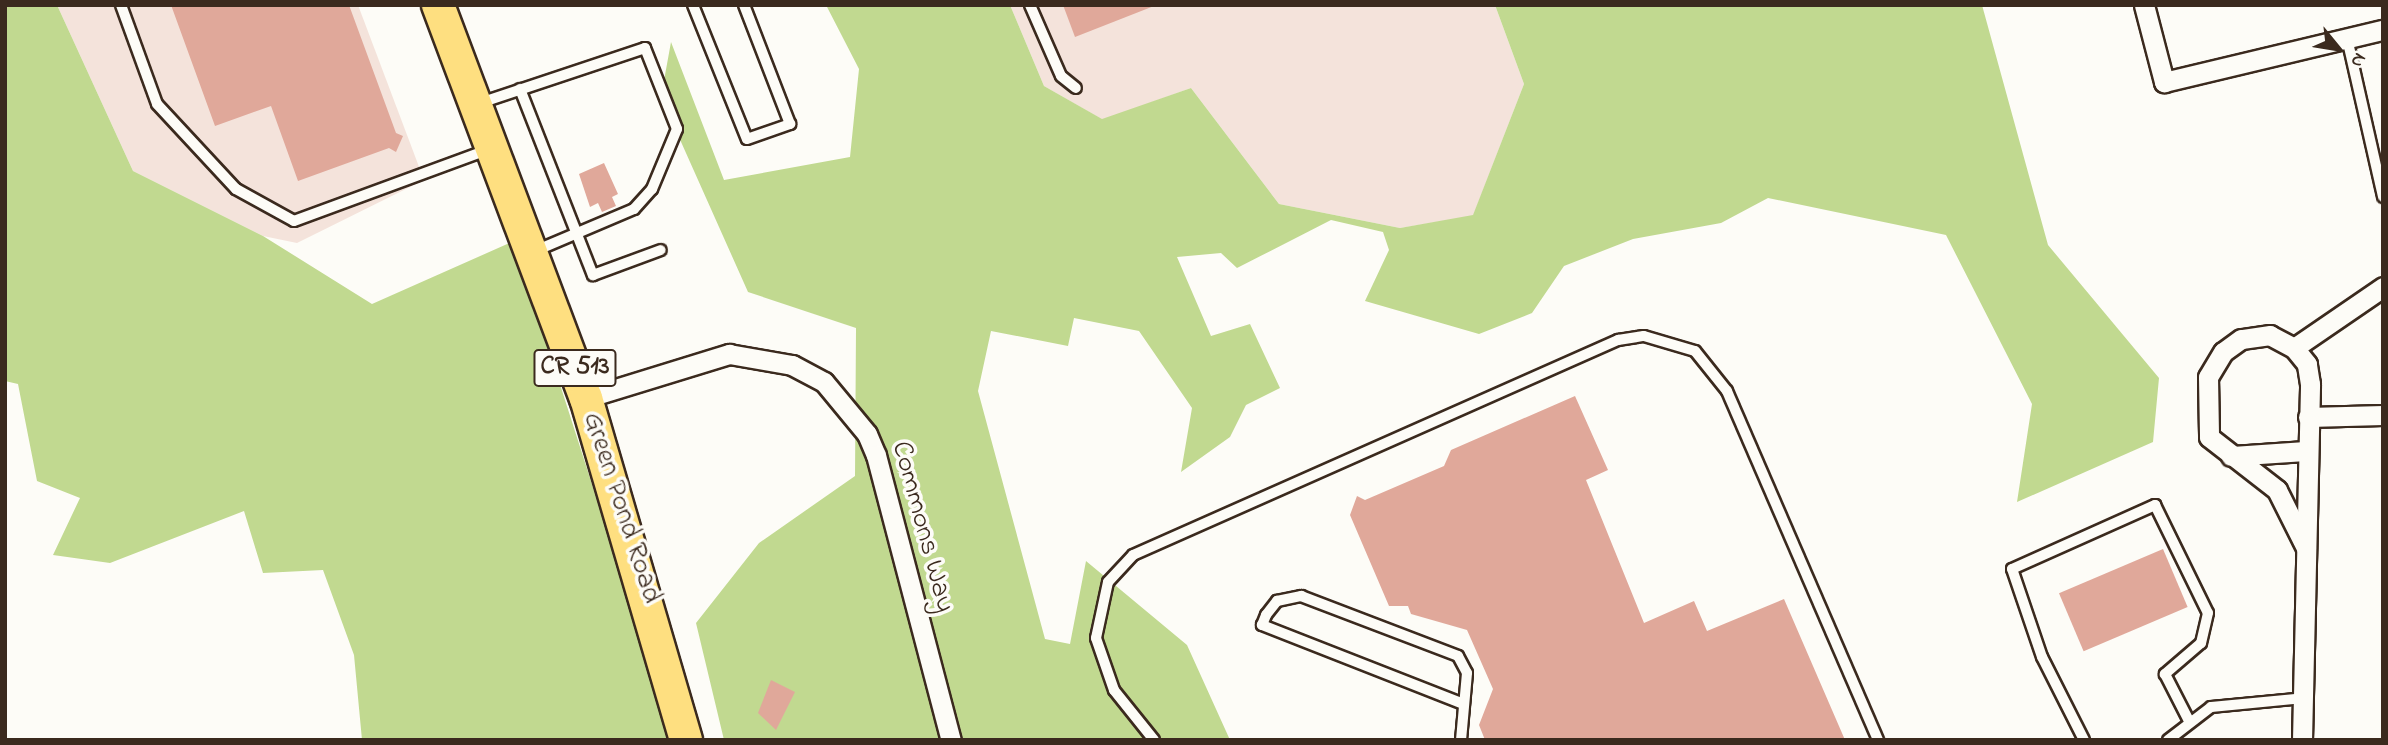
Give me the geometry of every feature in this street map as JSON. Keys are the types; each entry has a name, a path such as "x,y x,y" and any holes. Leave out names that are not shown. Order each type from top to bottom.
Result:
{"main road":[{"name":"Green Pond Road","path":"438,5 489,149 586,398 686,740"}],"street":[{"path":"2144,5 2164,82 2383,30"},
{"path":"2294,348 2383,287"},
{"path":"2302,740 2304,698 2308,417 2307,364 2294,348 2270,335 2241,339 2223,352 2208,377 2204,408 2209,436 2277,491 2306,548"},
{"name":"Commons Way","path":"586,398 729,354 792,365 824,382 867,434 876,455 950,740"},
{"path":"2308,417 2381,421"},
{"path":"2231,456 2307,451"}],"lane":[{"path":"121,5 157,104 236,189 294,221 489,149"},
{"path":"693,5 747,139 790,124 744,5"},
{"path":"1030,5 1061,76 1076,88"},
{"path":"2347,38 2383,197"},
{"path":"474,105 645,48 677,129 652,189 634,209 531,252"},
{"path":"520,89 593,275 661,250"},
{"path":"1154,740 1114,690 1096,638 1108,582 1133,555 1618,340 1644,336 1695,351 1727,391 1878,740"},
{"path":"2084,740 2042,657 2012,569 2155,505 2208,613 2201,643 2165,674 2188,719"},
{"path":"1461,703 1262,625 1284,598 1318,599 1458,656 1467,673 1461,703 1461,740"},
{"path":"2168,740 2188,719 2230,702 2304,698"}],"shaded area":[{"path":"57,5 358,5 424,180 297,243 263,236 133,171"},
{"path":"1010,5 1495,5 1524,84 1473,216 1400,228 1279,204 1191,88 1103,120 1044,86"}],"green space":[{"path":"5,5 57,5 133,171 263,236 372,304 514,241 674,740 362,740 354,655 323,570 263,573 244,511 110,563 53,555 80,498 37,481 18,384 5,381"},
{"path":"826,5 1010,5 1044,86 1102,119 1191,88 1279,204 1400,228 1473,215 1524,84 1495,5 1982,5 2048,245 2159,378 2153,442 2017,502 2032,404 1946,235 1768,198 1721,223 1633,239 1564,266 1532,313 1479,334 1365,301 1389,250 1383,232 1331,220 1237,268 1221,253 1177,257 1211,336 1250,324 1280,388 1246,405 1230,437 1181,472 1192,408 1139,331 1074,318 1068,346 991,331 978,391 1045,639 1070,644 1086,561 1187,645 1230,740 724,740 696,623 759,543 855,476 856,328 748,292 661,97 671,42 724,180 850,157 859,69"}],"building":[{"path":"171,5 349,5 396,133 403,136 396,152 389,148 298,181 271,106 215,126"},
{"path":"1063,5 1154,5 1154,6 1075,37"},
{"path":"604,163 618,194 612,197 616,206 602,212 598,203 590,207 579,174"},
{"path":"1575,396 1608,470 1586,480 1644,623 1694,601 1707,631 1784,599 1845,740 1485,740 1479,725 1493,689 1467,630 1411,614 1408,606 1389,606 1350,515 1357,496 1365,500 1444,466 1451,450"},
{"path":"2163,549 2188,607 2084,651 2059,593"},
{"path":"771,680 795,692 776,730 758,713"}]}
